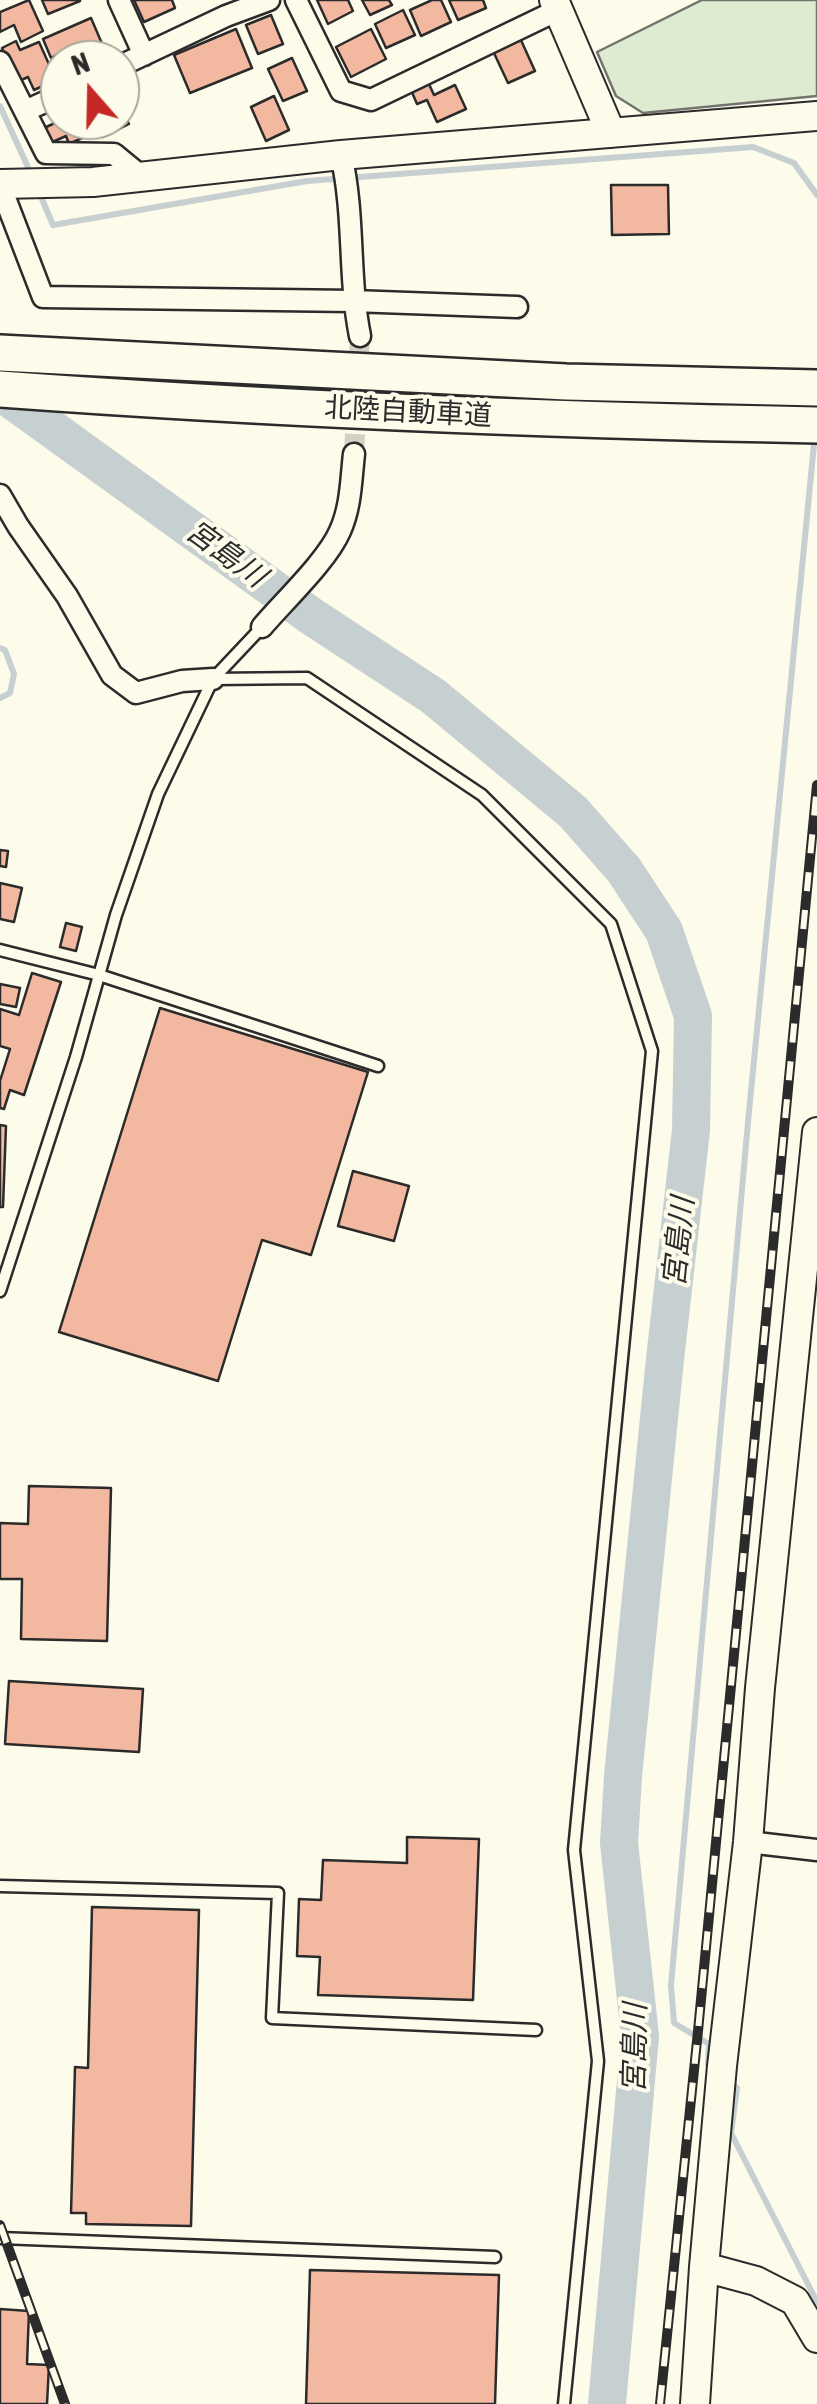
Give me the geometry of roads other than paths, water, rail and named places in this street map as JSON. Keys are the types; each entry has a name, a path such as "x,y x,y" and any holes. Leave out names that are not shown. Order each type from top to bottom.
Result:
{"highway":[{"name":"北陸自動車道","path":"0,353 566,382 803,388"},
{"name":"北陸自動車道","path":"0,389 543,418 802,424"}],"street":[{"path":"118,0 144,55"},
{"path":"140,57 269,0"},
{"path":"296,0 342,92 371,100 556,5 611,133"},
{"path":"0,62 46,153 114,154 142,177"},
{"path":"25,111 40,104"},
{"path":"517,307 43,297 0,185 93,182 340,155 817,116"},
{"path":"340,155 347,180 353,301 360,336"},
{"path":"262,627 311,572 339,533 349,506 354,454"},
{"path":"0,494 67,596 112,675 136,692 182,681 213,679"},
{"path":"695,2404 722,2066 748,1842 760,1688 806,1362 817,1132"},
{"path":"748,1842 817,1850"},
{"path":"704,2267 756,2281 795,2301 817,2338"}],"lane":[{"path":"0,1291 76,1058 116,915 158,794 213,679 262,627"},
{"path":"213,679 307,678 482,795 611,924 652,1051 574,1850 598,2061 564,2404"},
{"path":"0,950 99,975 378,1066"},
{"path":"0,1886 278,1893 272,2018 536,2030"},
{"path":"0,2238 495,2258"}],"waterway":[{"path":"0,106 32,176"},
{"path":"39,192 53,225 307,181 753,147 794,163 817,195"},
{"name":"宮島川","path":"9,398 311,616 433,696 573,812 624,870 664,931 693,1016 691,1130 623,1776 619,1843 640,2036 607,2404"},
{"path":"713,2069 708,2065 709,2044 674,2023 671,1985 748,1122 815,434"},
{"path":"0,648 5,650 14,674 10,693 0,698"},
{"path":"730,2082 737,2088 731,2133 817,2302"}],"tunnel":[{"path":"354,454 360,336"}],"railway":[{"path":"660,2404 817,785"},
{"path":"0,2225 65,2404"}]}
